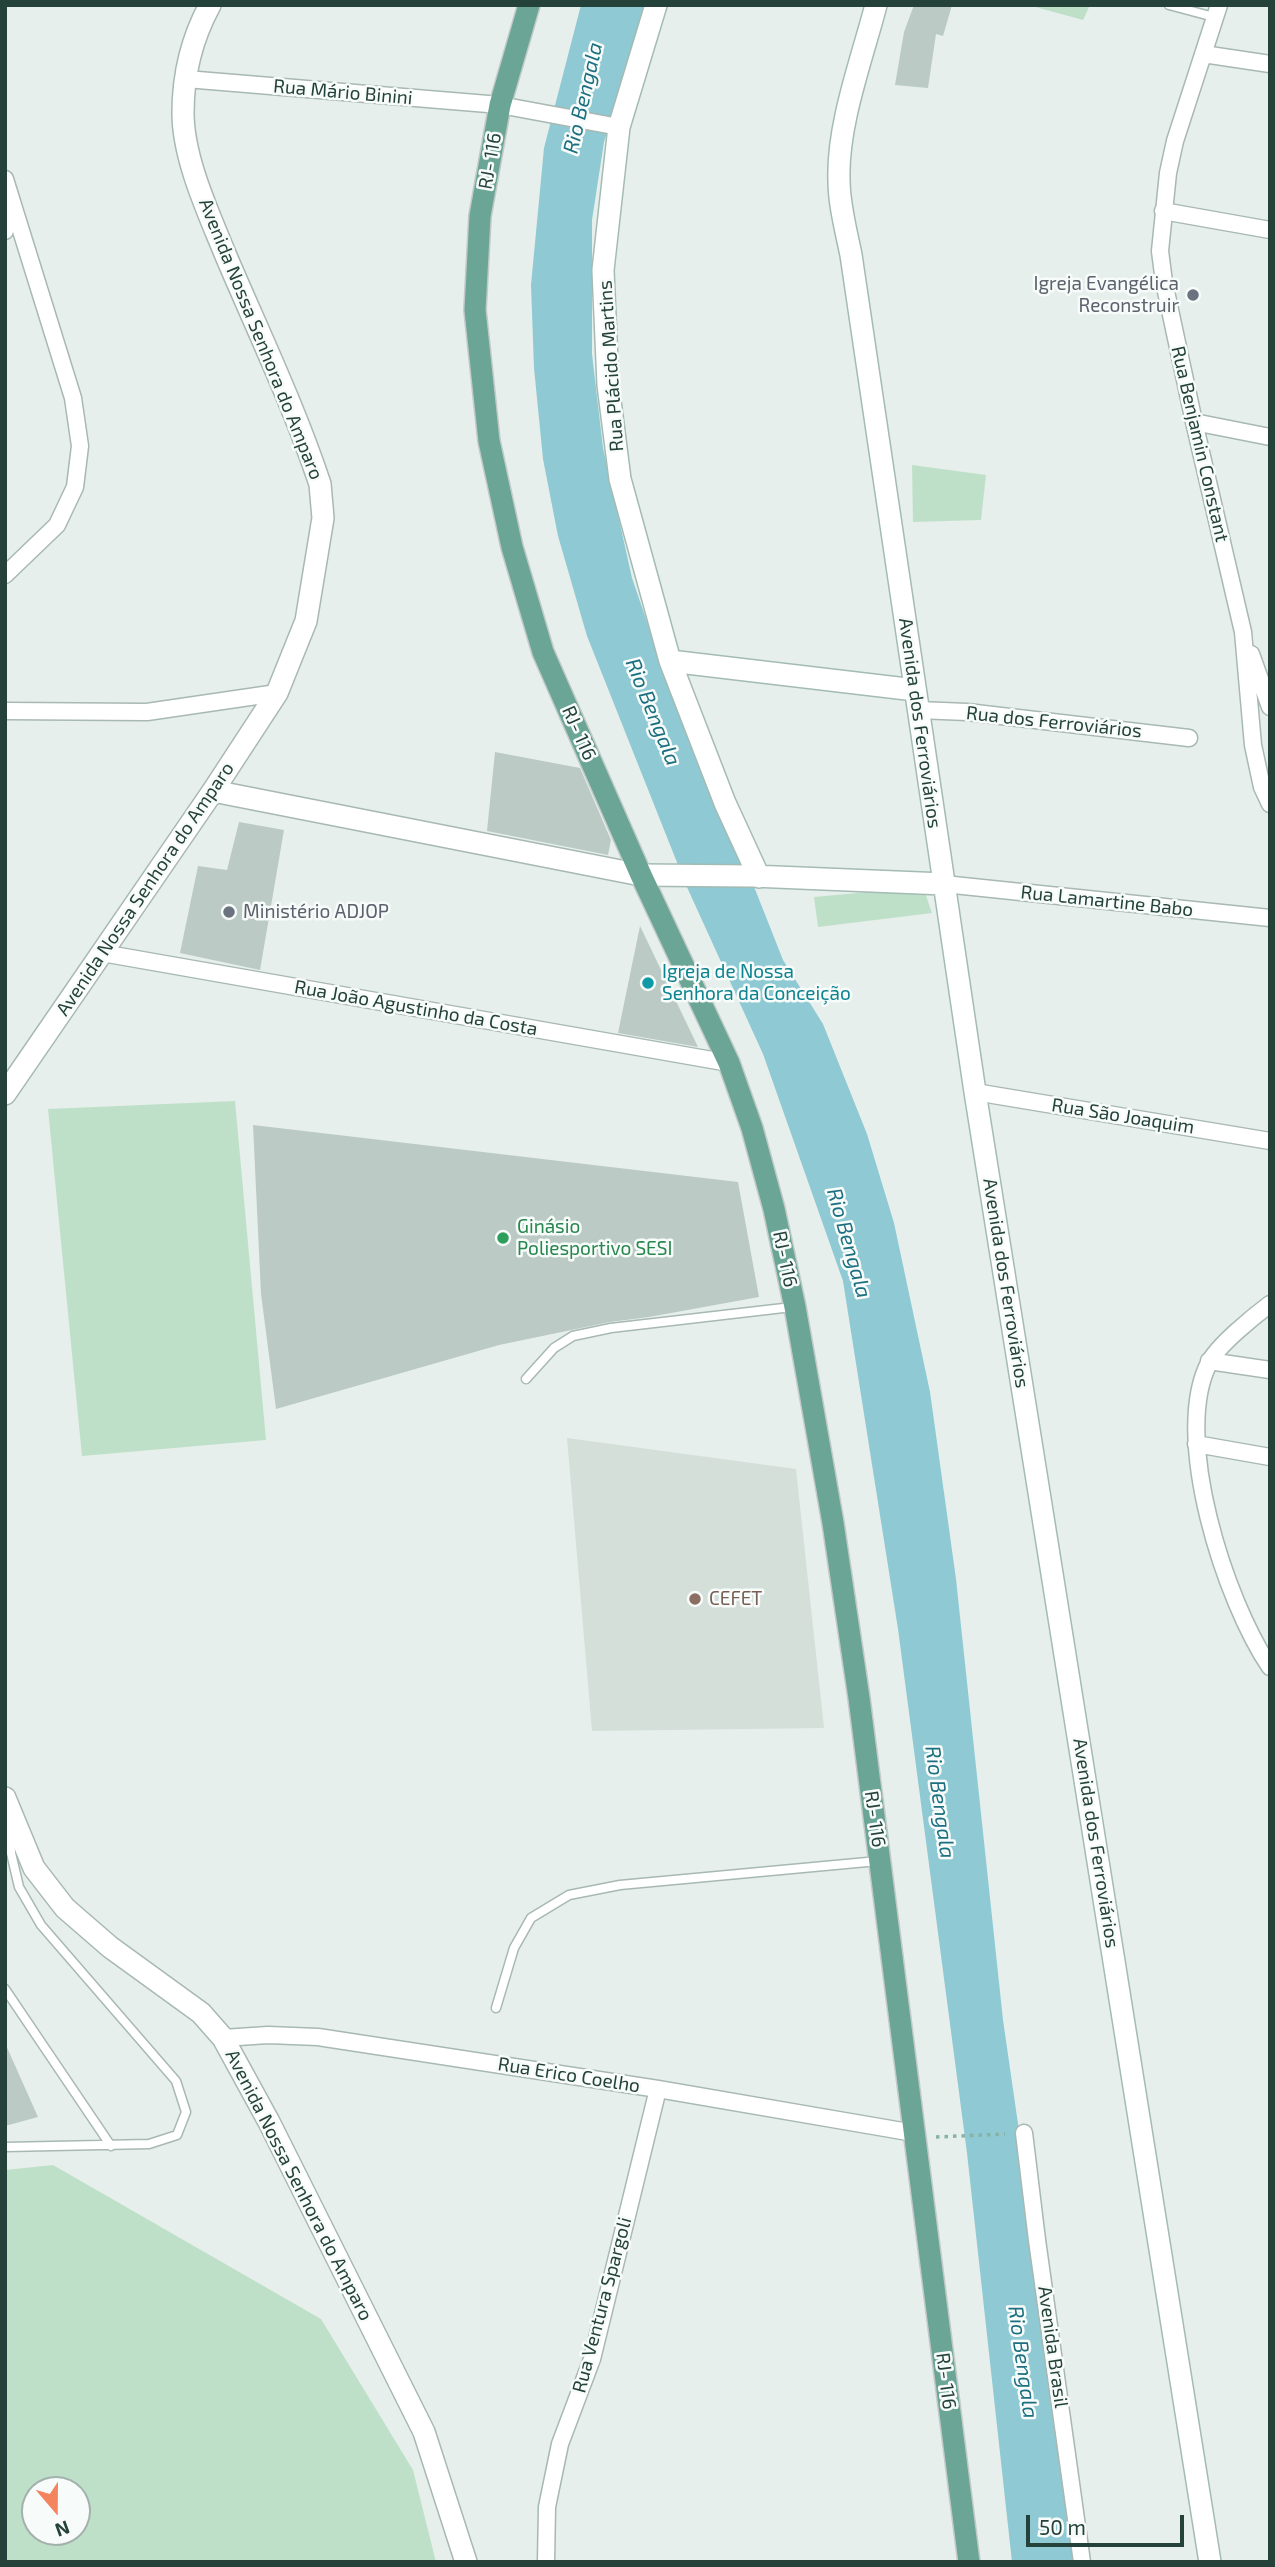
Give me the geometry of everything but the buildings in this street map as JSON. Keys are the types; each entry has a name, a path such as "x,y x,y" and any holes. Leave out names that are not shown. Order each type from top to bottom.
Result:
{"main road":[{"name":"Avenida Nossa Senhora do Amparo","path":"5,1094 277,693 306,621 323,517 323,501 312,462 208,211 189,152 183,115 186,79 198,28 210,5"},
{"name":"RJ- 116","path":"529,5 500,105 480,216 475,310 489,441 512,547 543,652 641,875 729,1063 752,1128 795,1307 834,1523 881,1860 969,2562"},
{"name":"Rua Plácido Martins","path":"656,5 615,126 603,270 608,385 620,479 670,660 755,876"},
{"name":"Avenida dos Ferroviários","path":"876,5 843,130 838,180 975,1092 1210,2562"},
{"path":"670,660 917,700"},
{"path":"213,791 641,875 755,876 944,884"},
{"name":"Avenida Nossa Senhora do Amparo","path":"7,1803 34,1868 65,1908 110,1947 201,2012 223,2038 269,2122 424,2432 466,2562"}],"street":[{"name":"Rua Benjamin Constant","path":"1217,11 1175,141 1163,211 1160,251 1164,282 1194,422 1243,632 1254,745 1262,787 1270,804"},
{"path":"1203,54 1270,64"},
{"name":"Rua Mário Binini","path":"186,79 500,105 615,126"},
{"path":"5,232 8,186"},
{"path":"5,575 57,525 75,487 80,446 73,398 8,186"},
{"path":"1163,211 1270,230"},
{"path":"1194,422 1270,437"},
{"path":"1243,632 1270,706"},
{"path":"5,711 147,712 277,693"},
{"name":"Rua dos Ferroviários","path":"917,700 967,712 1189,738"},
{"name":"Rua Lamartine Babo","path":"944,884 1270,918"},
{"name":"Rua João Agustinho da Costa","path":"102,953 729,1063"},
{"name":"Rua São Joaquim","path":"975,1092 1270,1141"},
{"path":"1270,1304 1247,1322 1209,1361 1199,1394 1196,1444 1208,1509 1225,1576 1250,1636 1268,1664 1270,1680"},
{"path":"1209,1361 1270,1370"},
{"path":"1196,1444 1270,1457"},
{"name":"Rua Erico Coelho","path":"223,2038 268,2035 318,2037 658,2089 914,2133"},
{"name":"Rua Ventura Spargoli","path":"546,2562 547,2507 560,2444 592,2359 658,2089"},
{"name":"Avenida Brasil","path":"1024,2133 1082,2562"}],"lane":[{"path":"1169,5 1217,11"},
{"path":"526,1379 554,1348 573,1336 611,1328 795,1307"},
{"path":"5,2147 149,2144 177,2135 186,2112 176,2081 41,1925 19,1887 11,1853 7,1803"},
{"path":"496,2008 514,1948 531,1919 569,1895 620,1885 881,1860"},
{"path":"5,1989 111,2146"}],"path":[{"path":"944,2138 1007,2134"}],"shaded area":[{"name":"CEFET","path":"567,1438 796,1469 824,1728 592,1731"}],"green space":[{"path":"1028,5 1090,5 1083,20"},
{"path":"912,465 986,475 981,520 913,522"},
{"path":"923,887 932,913 818,927 814,897"},
{"path":"235,1101 266,1440 82,1456 48,1109"},
{"path":"53,2165 321,2319 413,2470 436,2562 5,2562 5,2170"}],"water":[{"name":"Rio Bengala","path":"581,5 645,5 604,142 592,220 592,354 603,448 632,578 671,692 721,803 783,960 823,1024 867,1134 894,1223 930,1392 956,1579 1003,2020 1063,2435 1078,2562 1012,2562 967,2153 898,1629 843,1281 763,1054 686,885 587,636 558,536 543,459 534,368 531,285 544,148"}],"place":[{"name":"Igreja Evangélica Reconstruir","path":"1193,295"},
{"name":"Ministério ADJOP","path":"229,912"},
{"name":"Igreja de Nossa Senhora da Conceição","path":"648,983"},
{"name":"Ginásio Poliesportivo SESI","path":"503,1238"},
{"name":"CEFET","path":"695,1599"}]}
